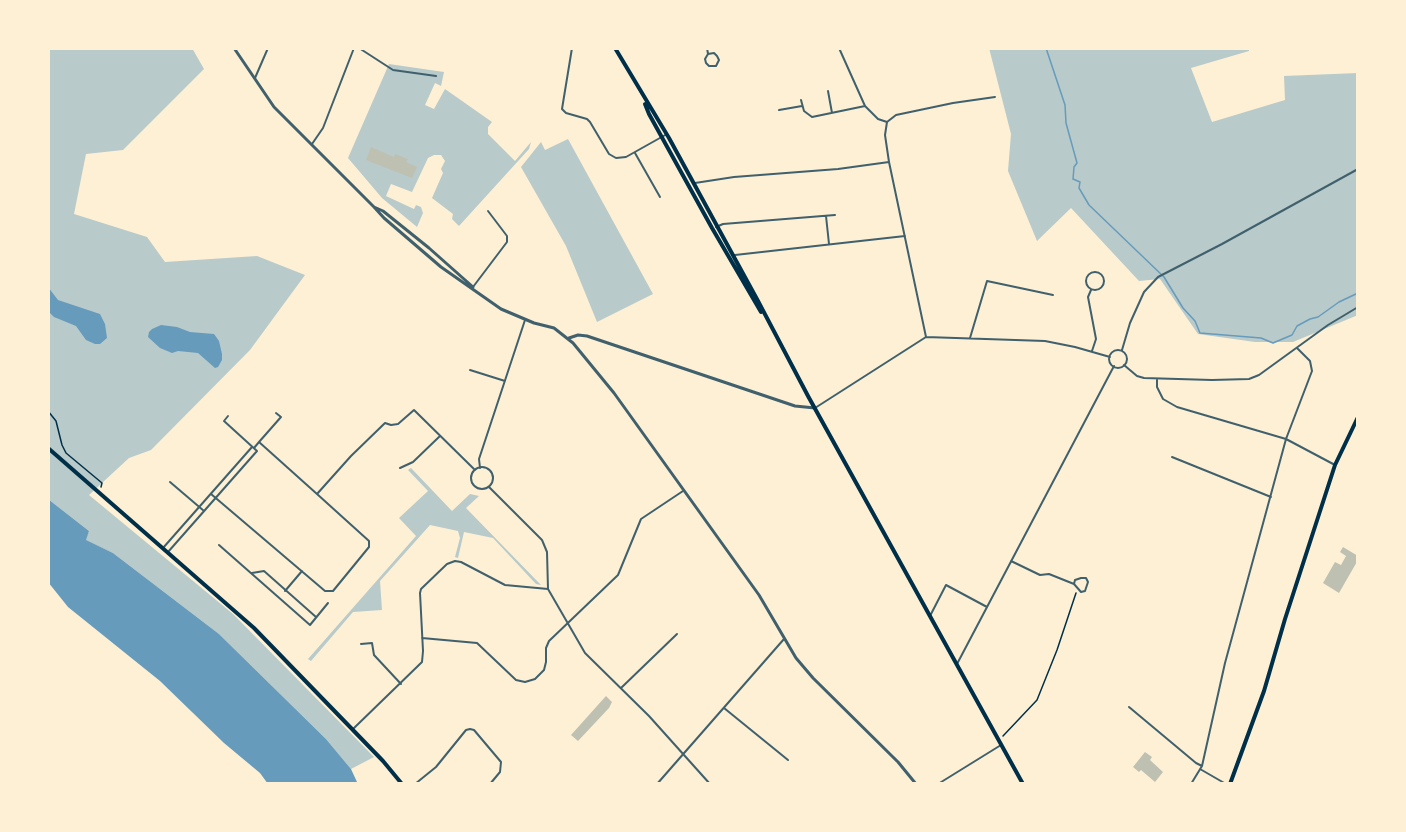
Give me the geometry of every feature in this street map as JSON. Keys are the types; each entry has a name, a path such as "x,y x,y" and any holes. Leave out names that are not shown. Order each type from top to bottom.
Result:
{"main road":[{"path":"615,48 643,97 649,114 664,135 717,226 731,256"},
{"path":"692,185 712,228 766,317 1023,784"},
{"path":"1229,783 1264,692 1335,465 1358,417"},
{"path":"48,448 254,628 353,729 402,784"}],"street":[{"path":"234,48 274,106 384,219 441,267 472,287"},
{"path":"254,80 268,48"},
{"path":"312,144 323,128 354,48"},
{"path":"359,48 393,70 436,76"},
{"path":"572,48 562,105 563,111 587,119 612,157 621,158 634,153 664,135"},
{"path":"707,48 706,63 709,66 716,66 717,56 708,54"},
{"path":"839,48 865,106 878,119 887,122"},
{"path":"828,91 832,113"},
{"path":"927,337 889,162 885,135 887,122 896,115 995,97"},
{"path":"801,100 804,111 812,117 865,106"},
{"path":"778,110 802,106"},
{"path":"634,153 660,196"},
{"path":"692,185 734,177 838,169 889,162"},
{"path":"1114,366 1124,365 1127,358 1122,350 1130,323 1144,292 1157,277 1358,169"},
{"path":"374,207 383,211 501,309 525,320 554,328 569,338 614,393 759,596 784,639 813,678 882,746 916,784"},
{"path":"472,287 507,242 507,236 488,212"},
{"path":"712,228 835,214"},
{"path":"826,216 829,244"},
{"path":"731,256 905,236"},
{"path":"412,242 415,237"},
{"path":"1093,272 1098,273 1104,279 1103,285 1100,289 1091,290 1086,285 1087,277 1093,272"},
{"path":"970,338 987,281 1053,295"},
{"path":"1091,290 1088,297 1096,339 1092,352"},
{"path":"1124,365 1137,376 1157,379 1249,379 1259,375 1328,325 1358,307"},
{"path":"480,468 479,459 525,320"},
{"path":"569,338 578,334 587,336 795,406 815,408 927,337 1045,341 1110,357"},
{"path":"1191,784 1201,768 1222,673 1286,439 1312,371 1310,361 1297,348"},
{"path":"1110,357 1115,351 1122,350"},
{"path":"1110,357 1114,366"},
{"path":"957,664 1114,366"},
{"path":"470,370 505,381"},
{"path":"1157,379 1157,387 1163,399 1177,407 1286,439 1335,465"},
{"path":"317,494 385,423 398,424 414,410 475,470"},
{"path":"167,553 281,417 276,413"},
{"path":"228,416 224,421 254,449"},
{"path":"400,468 413,462 440,436"},
{"path":"211,494 325,591 333,591 369,547 369,541 259,442"},
{"path":"163,549 254,449"},
{"path":"1172,457 1271,497"},
{"path":"480,468 487,468 492,474 493,481 489,487 478,489 471,477 475,470 480,468"},
{"path":"170,482 204,511"},
{"path":"489,487 545,546 548,589 585,653 654,722 710,784"},
{"path":"422,638 477,644 512,677 525,682 535,679 544,670 549,641 618,575 641,519 683,490"},
{"path":"219,545 310,625 328,603"},
{"path":"1011,561 1040,575 1049,574 1074,584 1077,590 1082,592 1085,591 1088,582 1086,578 1081,578 1075,580 1074,584"},
{"path":"353,729 422,662 421,589 450,562 467,564 505,585 548,589"},
{"path":"251,573 264,571 316,617"},
{"path":"285,591 302,571"},
{"path":"930,616 946,585 987,607"},
{"path":"621,688 677,634"},
{"path":"657,784 784,639"},
{"path":"361,644 372,643 374,655 401,684"},
{"path":"1129,707 1201,768 1229,783 1238,784"},
{"path":"724,708 788,760"},
{"path":"415,784 436,767 466,730 470,729 474,730 501,762 500,772 490,784"},
{"path":"938,784 1001,745"}],"path":[{"path":"48,411 56,421 66,453 102,483 99,493"},
{"path":"998,739 1007,733 1037,700 1077,590"}],"shaded area":[{"path":"48,48 192,48 204,69 123,150 86,154 74,214 147,237 165,262 257,256 305,275 250,350 151,450 129,458 89,495 233,614 374,757 351,769 326,739 219,634 113,553 85,540 89,531 48,499"},
{"path":"989,48 1249,48 1249,51 1191,68 1212,122 1285,100 1284,76 1358,73 1358,315 1293,342 1255,342 1198,334 1160,279 1139,281 1071,208 1037,241 1008,171 1011,134"},
{"path":"389,64 444,72 441,86 435,83 425,105 434,109 445,89 492,122 488,127 488,134 515,161 531,142 529,149 459,226 452,219 453,214 432,198 443,173 441,169 445,161 441,155 428,158 412,192 391,184 386,196 414,209 416,205 421,207 423,213 417,227 382,198 348,158"},
{"path":"568,139 653,294 597,322 566,246 521,167 541,142 545,150"},
{"path":"411,468 452,511 470,494 479,496 466,508 541,585 536,584 493,538 464,532 458,558 455,557 460,538 458,531 430,525 380,581 382,610 353,612 311,661 308,659 416,536 399,518 428,491 408,470"}],"water":[{"path":"48,287 58,300 100,314 105,324 107,338 100,344 95,344 86,340 76,326 54,317 48,311"},
{"path":"161,325 177,327 190,332 214,334 219,341 222,354 218,367 215,368 198,353 178,351 172,353 160,348 148,337 152,329"},
{"path":"48,499 89,531 86,540 113,553 219,634 326,739 351,769 357,782 364,784 268,784 260,773 224,743 160,681 68,607 48,582"}],"building":[{"path":"371,147 394,157 395,154 408,159 406,162 417,167 412,178 366,160"},
{"path":"1343,547 1358,556 1358,560 1339,593 1323,583 1335,562 1341,565 1346,556 1340,552"},
{"path":"606,696 612,702 609,708 578,741 571,735"},
{"path":"1145,752 1152,757 1150,760 1163,772 1155,782 1141,770 1139,772 1133,767"}],"waterway":[{"path":"1046,48 1065,105 1066,123 1077,163 1074,167 1073,179 1080,182 1079,188 1089,205 1164,277 1183,308 1195,321 1200,333 1261,338 1273,343 1292,335 1297,326 1318,317 1339,302 1358,293"}]}
